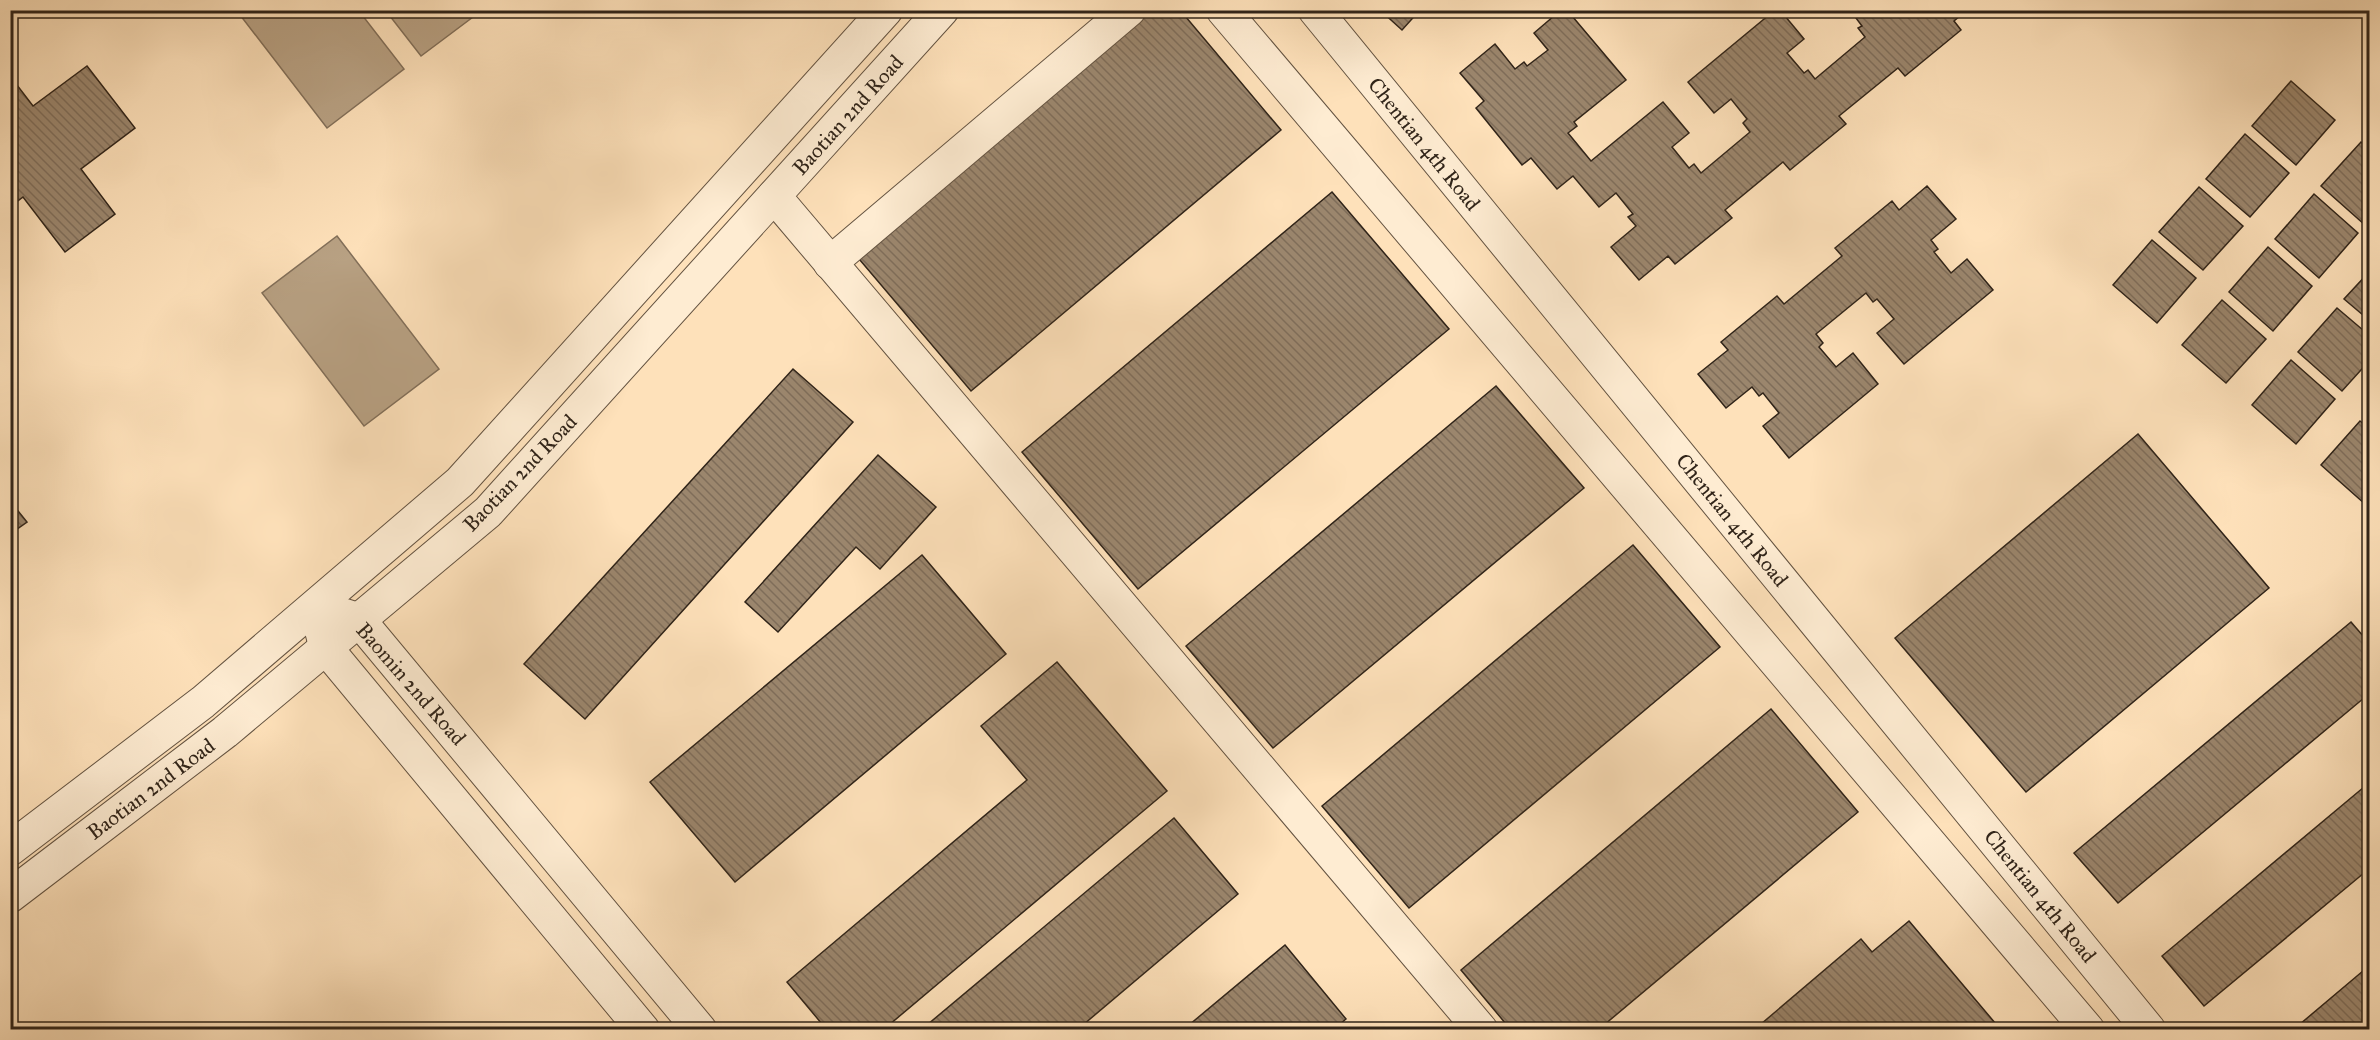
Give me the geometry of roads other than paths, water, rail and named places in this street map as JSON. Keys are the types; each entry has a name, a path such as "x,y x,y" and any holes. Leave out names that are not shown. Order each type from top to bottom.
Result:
{"street":[{"name":"Baotian 2nd Road","path":"10,849 203,702 460,482 886,10"},
{"name":"Baotian 2nd Road","path":"10,896 225,732 488,512 942,10"},
{"path":"830,263 1129,10"},
{"path":"1223,10 2088,1029"},
{"name":"Chentian 4th Road","path":"1315,10 2149,1029"},
{"path":"774,196 1481,1029"},
{"name":"Baomin 2nd Road","path":"316,606 359,620 700,1029"},
{"name":"Baomin 2nd Road","path":"316,606 326,648 643,1029"}]}
